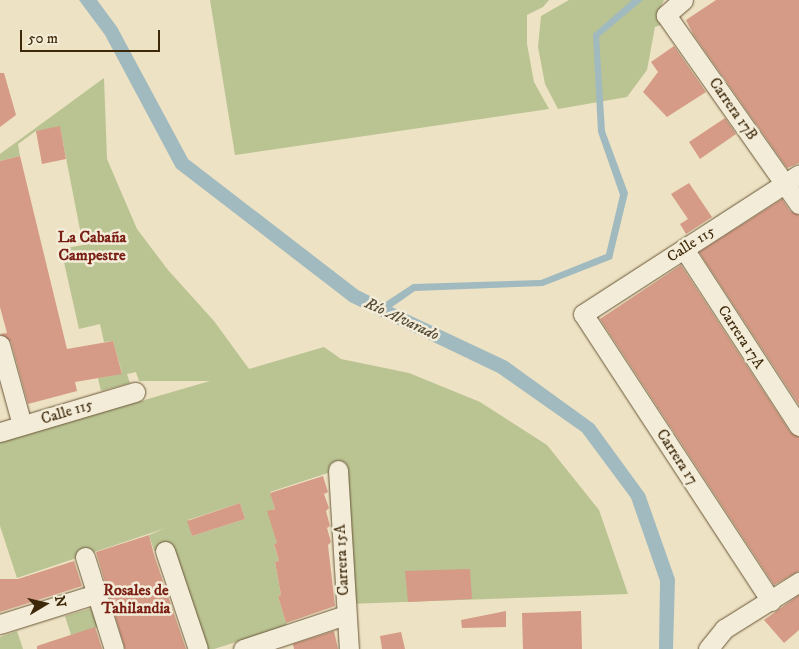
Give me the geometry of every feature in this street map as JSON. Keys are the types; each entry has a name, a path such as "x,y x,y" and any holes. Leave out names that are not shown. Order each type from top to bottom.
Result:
{"street":[{"name":"Carrera 17B","path":"683,0 666,15 792,179 799,204"},
{"name":"Calle 115","path":"584,314 792,179"},
{"name":"Carrera 17A","path":"684,249 799,426"},
{"name":"Carrera 17","path":"584,314 771,601"},
{"path":"0,345 22,425"},
{"name":"Calle 115","path":"0,432 134,392"},
{"name":"Carrera 15A","path":"338,470 345,615 349,649"},
{"path":"165,551 198,649"},
{"path":"84,557 114,649"},
{"path":"708,649 724,630 799,582"},
{"path":"0,624 96,594"},
{"path":"243,649 345,615"}],"green space":[{"path":"210,0 549,0 543,7 527,15 527,44 534,82 549,109 235,155"},
{"path":"569,0 664,0 661,6 666,23 655,27 647,70 627,97 558,109 545,84 538,47 541,16"},
{"path":"104,78 107,159 137,229 168,270 214,321 249,369 324,347 341,359 409,373 480,402 547,445 599,510 628,594 348,604 343,468 270,492 275,509 271,510 277,543 274,545 279,561 275,562 281,595 278,596 287,626 214,649 203,649 168,546 154,551 149,535 166,528 17,578 0,526 0,442 210,381 139,381 136,372 127,374 130,383 101,391 98,378 122,373 113,341 104,342 100,324 79,329 61,249 83,245 60,127 36,131 18,144 20,156 0,161 0,154","holes":["240,503 245,519 192,536 188,520"]},
{"path":"92,608 98,627 71,635 65,616"},
{"path":"17,631 23,649 0,649 0,637"}],"water":[{"name":"Río Alvarado","path":"79,0 97,0 117,27 188,159 358,290 384,303 413,284 541,280 606,254 620,195 598,132 593,34 632,0 643,0 599,37 605,131 628,193 612,259 543,286 415,291 392,307 507,361 594,424 645,494 675,579 673,649 659,649 660,581 631,498 582,432 498,373 350,302 176,168 105,35"}],"building":[{"path":"716,0 799,0 799,163 787,168 693,34 686,20"},
{"path":"674,46 706,92 667,117 643,92 658,72 651,62"},
{"path":"0,73 4,73 16,115 0,127"},
{"path":"725,118 736,134 700,159 689,142"},
{"path":"60,126 66,159 42,164 36,131"},
{"path":"20,156 67,349 113,341 122,374 75,382 77,391 28,404 11,342 0,334 7,333 0,307 0,161"},
{"path":"689,183 712,217 686,234 680,224 688,219 671,194"},
{"path":"782,199 790,211 799,215 799,405 699,252"},
{"path":"681,265 790,432 799,437 799,571 774,585 600,319"},
{"path":"323,476 328,492 324,494 329,508 326,511 330,526 327,528 331,542 328,545 335,606 286,623 278,596 281,595 275,562 279,561 274,544 277,543 267,511 275,509 270,493"},
{"path":"240,503 245,519 192,536 187,521"},
{"path":"149,535 186,649 125,649 96,552"},
{"path":"74,561 82,586 0,612 0,579 18,579"},
{"path":"470,569 472,599 408,602 405,571"},
{"path":"799,595 799,630 784,643 764,620"},
{"path":"506,611 506,627 462,628 461,620"},
{"path":"581,611 582,649 523,649 522,613"},
{"path":"95,627 102,649 37,649 37,646"},
{"path":"334,631 338,649 294,649 293,644"},
{"path":"401,632 405,649 382,649 380,636"}],"district":[{"name":"La Cabaña Campestre","path":"92,246"},
{"name":"Rosales de Tahilandia","path":"136,599"}]}
